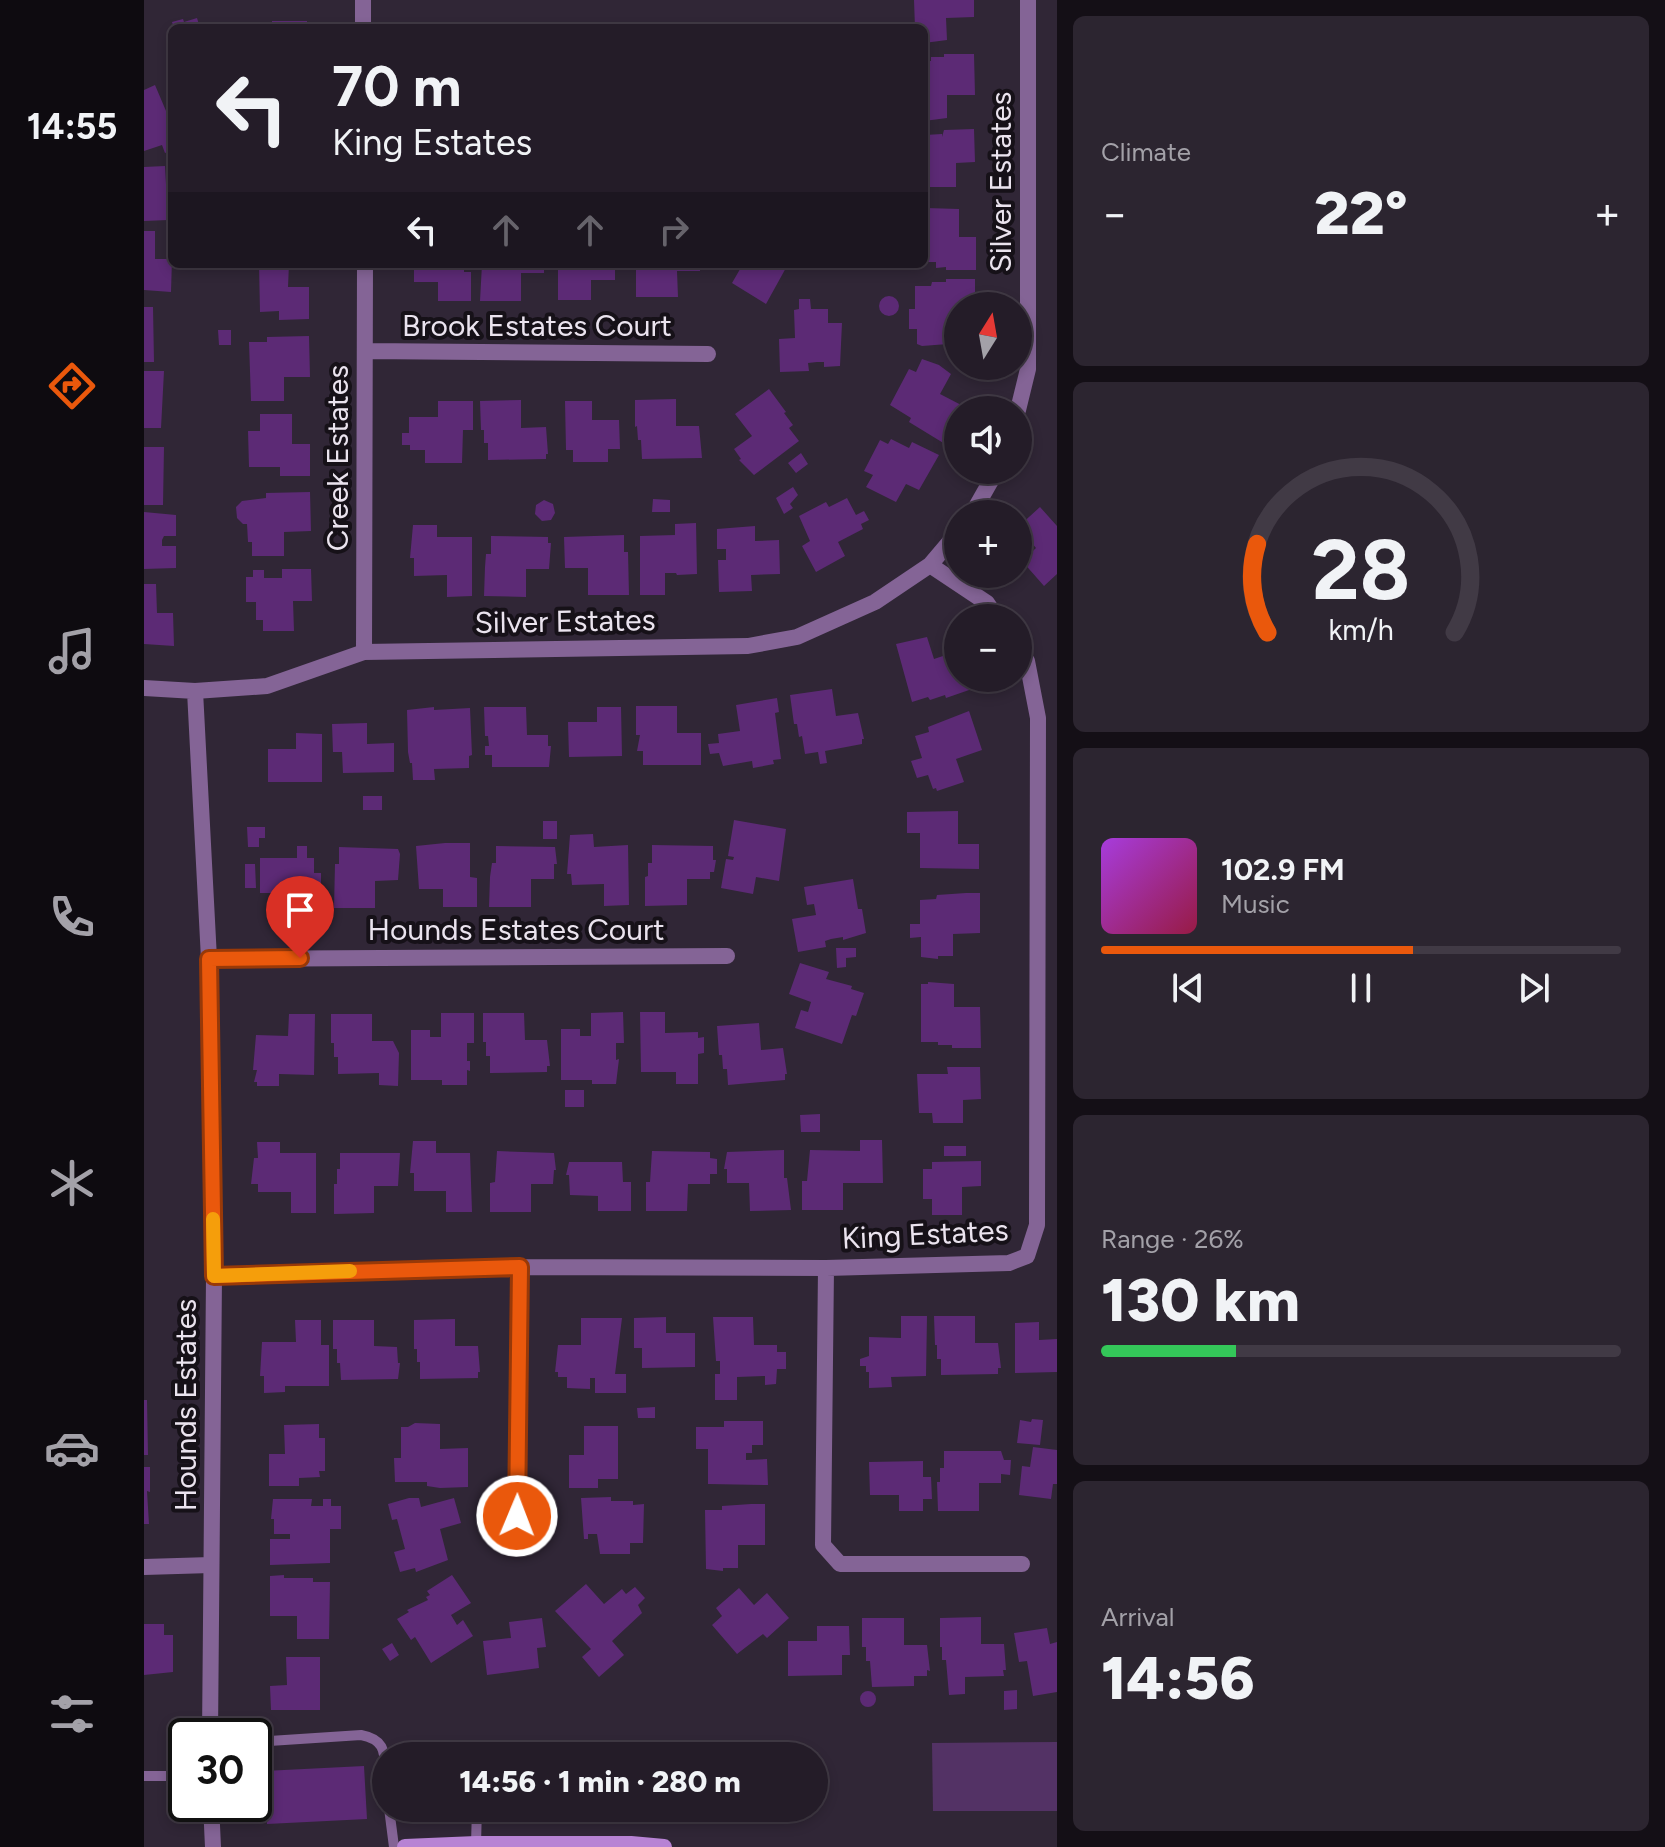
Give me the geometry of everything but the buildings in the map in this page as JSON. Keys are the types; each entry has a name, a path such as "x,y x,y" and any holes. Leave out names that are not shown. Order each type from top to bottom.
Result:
{"street":[{"path":"363,0 363,24"},
{"name":"Silver Estates","path":"1021,396 1028,369 1028,0"},
{"name":"Creek Estates","path":"364,652 365,268"},
{"name":"Brook Estates Court","path":"366,351 708,354"},
{"name":"Silver Estates","path":"144,688 195,691 267,686 364,652 748,646 797,637 875,602 930,565 944,548"},
{"path":"930,565 988,604"},
{"name":"King Estates","path":"214,1276 520,1267 826,1268 1009,1263 1027,1256 1037,1225 1038,718 1032,687"},
{"name":"Hounds Estates","path":"195,691 209,959 214,1276 210,1718"},
{"name":"Hounds Estates Court","path":"209,959 727,956"},
{"path":"517,1547 520,1267"},
{"path":"826,1268 823,1545 840,1564 1022,1564"},
{"path":"144,1567 211,1565"},
{"path":"212,1822 213,1847"},
{"path":"405,1847 476,1844 631,1844 664,1847"}],"lane":[{"path":"272,1741 361,1735 378,1742"},
{"path":"144,1776 168,1776"},
{"path":"391,1822 394,1847"},
{"path":"476,1844 477,1822"}],"shaded area":[{"path":"1057,1742 1057,1811 933,1811 932,1743"}],"slow traffic":[{"path":"213,1219 214,1276 350,1271"}],"route":[{"path":"300,958 209,959 214,1276 520,1267 517,1516"}]}
